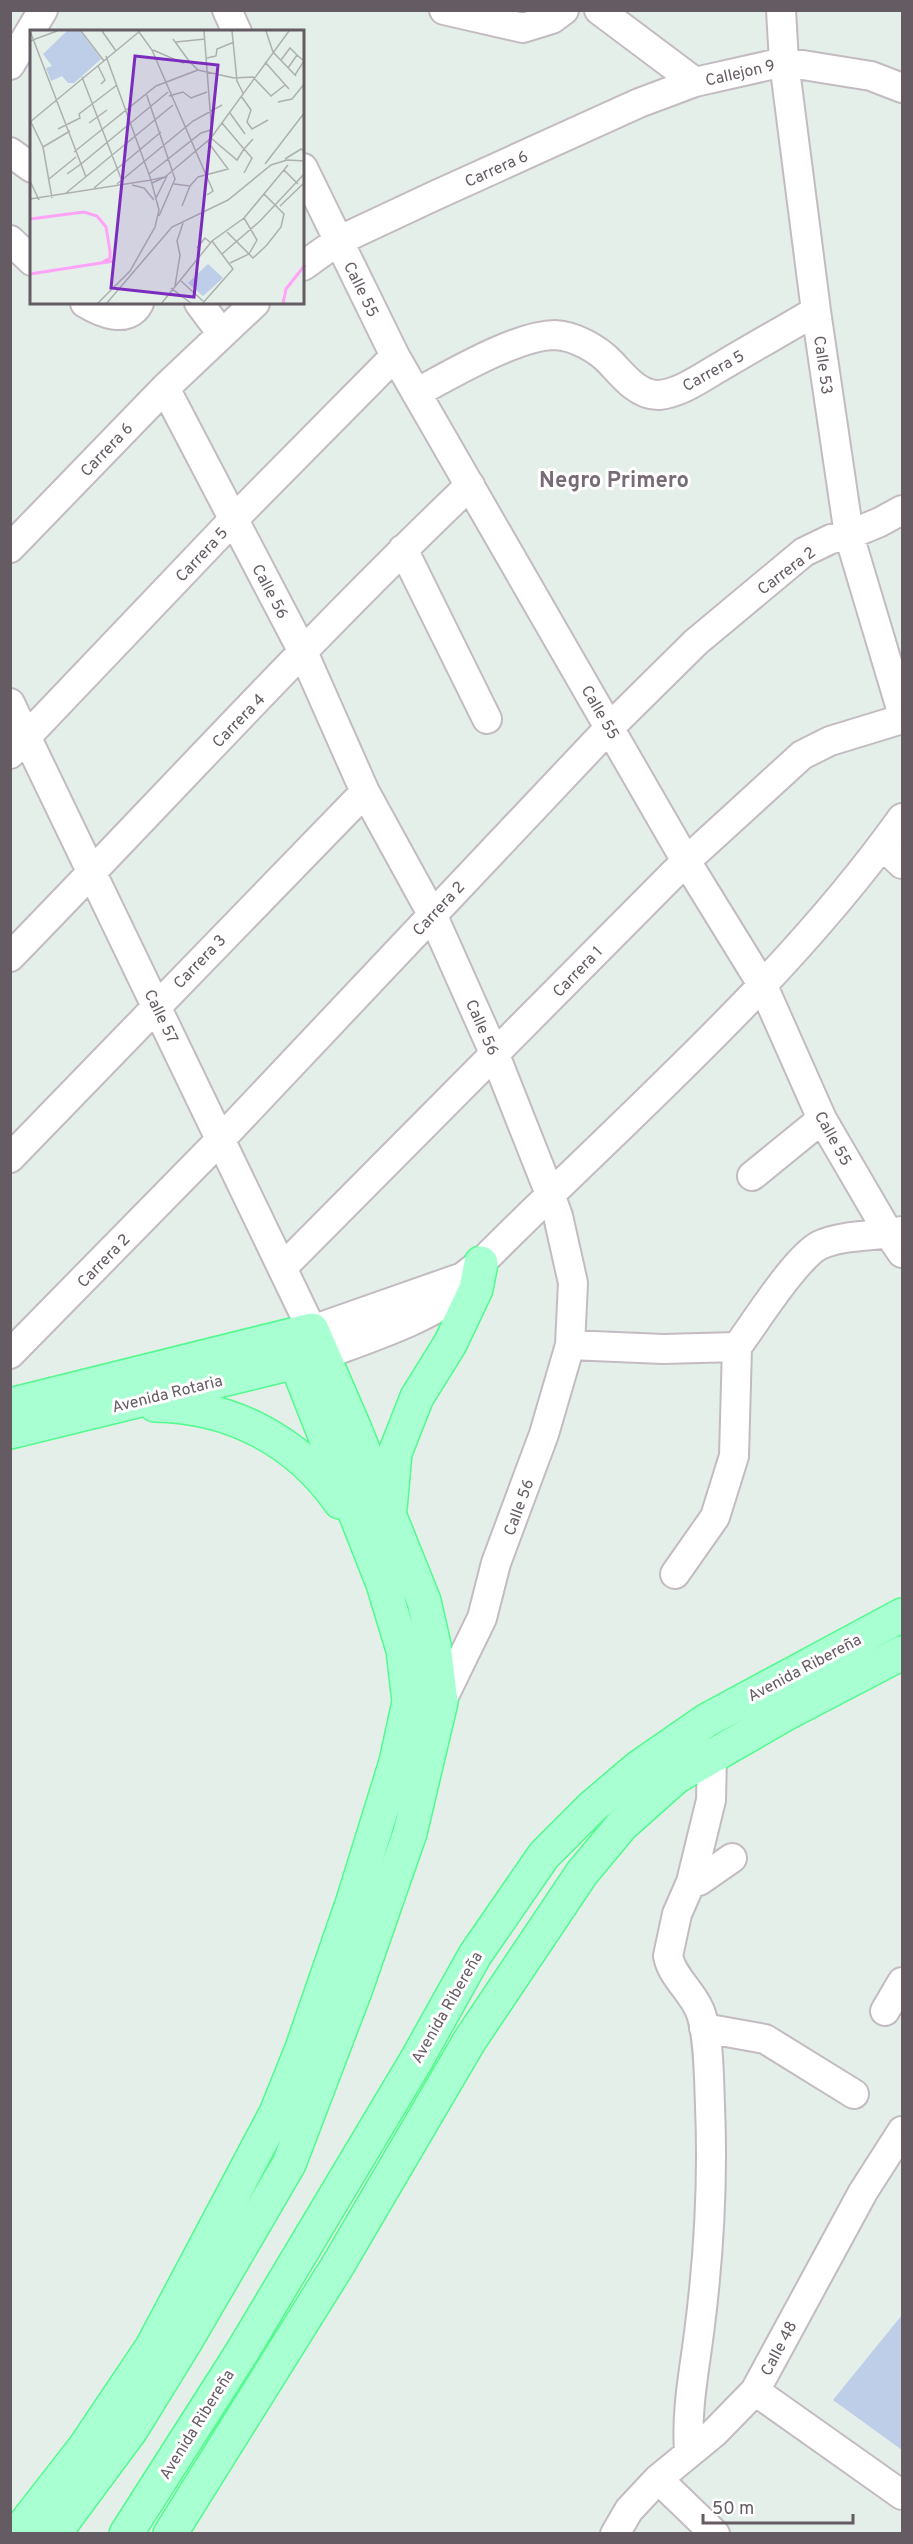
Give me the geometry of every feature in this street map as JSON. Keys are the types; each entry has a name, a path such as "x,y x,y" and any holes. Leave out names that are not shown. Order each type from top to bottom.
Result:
{"main road":[{"path":"389,1517 395,1453 417,1397 450,1344 476,1289 472,1270"},
{"path":"54,2534 131,2430 188,2339 289,2164 355,1991 410,1833 441,1702 434,1645 424,1601 389,1517 305,1346"},
{"path":"17,2534 84,2448 152,2347 276,2113 301,2051 396,1762 409,1702 403,1650 305,1346"},
{"name":"Avenida Rotaria","path":"14,1412 108,1408 305,1346"},
{"name":"Avenida Rotaria","path":"14,1412 305,1346"},
{"path":"108,1408 174,1406 218,1414 251,1425 279,1440 306,1461 329,1485 366,1540"},
{"name":"Avenida Ribereña","path":"126,2534 242,2352 417,2059 475,1955 544,1855 592,1807 631,1773 707,1720 903,1615"},
{"name":"Avenida Ribereña","path":"170,2534 338,2265 471,2040 582,1873 631,1817 676,1777 789,1712 903,1653"}],"street":[{"path":"31,30 43,10"},
{"path":"227,10 236,30"},
{"path":"444,10 523,28 552,19 564,10"},
{"name":"Callejon 9","path":"599,10 695,82 784,62 872,76 903,88"},
{"name":"Calle 53","path":"781,10 784,62 816,311 849,535 903,712"},
{"path":"10,65 30,32"},
{"name":"Carrera 6","path":"304,265 338,241 597,122 695,82"},
{"path":"10,152 30,167"},
{"name":"Calle 55","path":"304,170 395,356 686,861 763,986 822,1119 898,1240"},
{"path":"10,240 30,259"},
{"path":"87,304 100,312 118,315 130,312 138,304"},
{"path":"200,304 222,334"},
{"name":"Carrera 6","path":"10,548 165,388 254,304"},
{"name":"Carrera 5","path":"416,393 483,357 534,338 555,335 603,354 630,383 643,392 658,395 683,388 816,311"},
{"name":"Carrera 5","path":"19,746 233,520 395,356"},
{"name":"Calle 56","path":"165,388 303,652 365,792 432,914 495,1055 550,1194 558,1216 573,1283 570,1345 544,1434 496,1563 482,1618 441,1702"},
{"name":"Carrera 4","path":"10,957 303,652 470,485"},
{"name":"Carrera 2","path":"10,1354 220,1139 610,727 696,642 804,552 831,539 849,535 903,510"},
{"path":"404,549 487,719"},
{"name":"Calle 57","path":"10,703 19,746 93,872 282,1268 305,1346"},
{"name":"Carrera 1","path":"282,1268 686,861 802,755 830,741 903,719"},
{"name":"Carrera 3","path":"10,1158 365,792"},
{"path":"305,1346 411,1321 444,1304 455,1294 472,1270 763,986 893,855 903,818"},
{"path":"752,1176 822,1119"},
{"path":"675,1574 715,1517 734,1456 737,1347 802,1258 819,1245 838,1240 898,1240"},
{"path":"570,1345 663,1349 737,1347"},
{"path":"689,2451 689,2396 700,2325 709,2233 710,2107 701,2012 691,1992 669,1963 668,1956 676,1914 691,1882 711,1800 712,1756"},
{"path":"691,1882 699,1881 732,1858"},
{"path":"885,2011 903,1982"},
{"path":"704,2028 765,2039 854,2094"},
{"name":"Calle 48","path":"615,2534 629,2510 658,2479 689,2451 714,2433 755,2391 863,2192 903,2131"},
{"path":"755,2391 903,2495"},
{"path":"658,2479 714,2533"}],"shaded area":[{"path":"902,2315 902,2450 833,2400"}],"district":[{"name":"Negro Primero","path":"614,479"}]}
